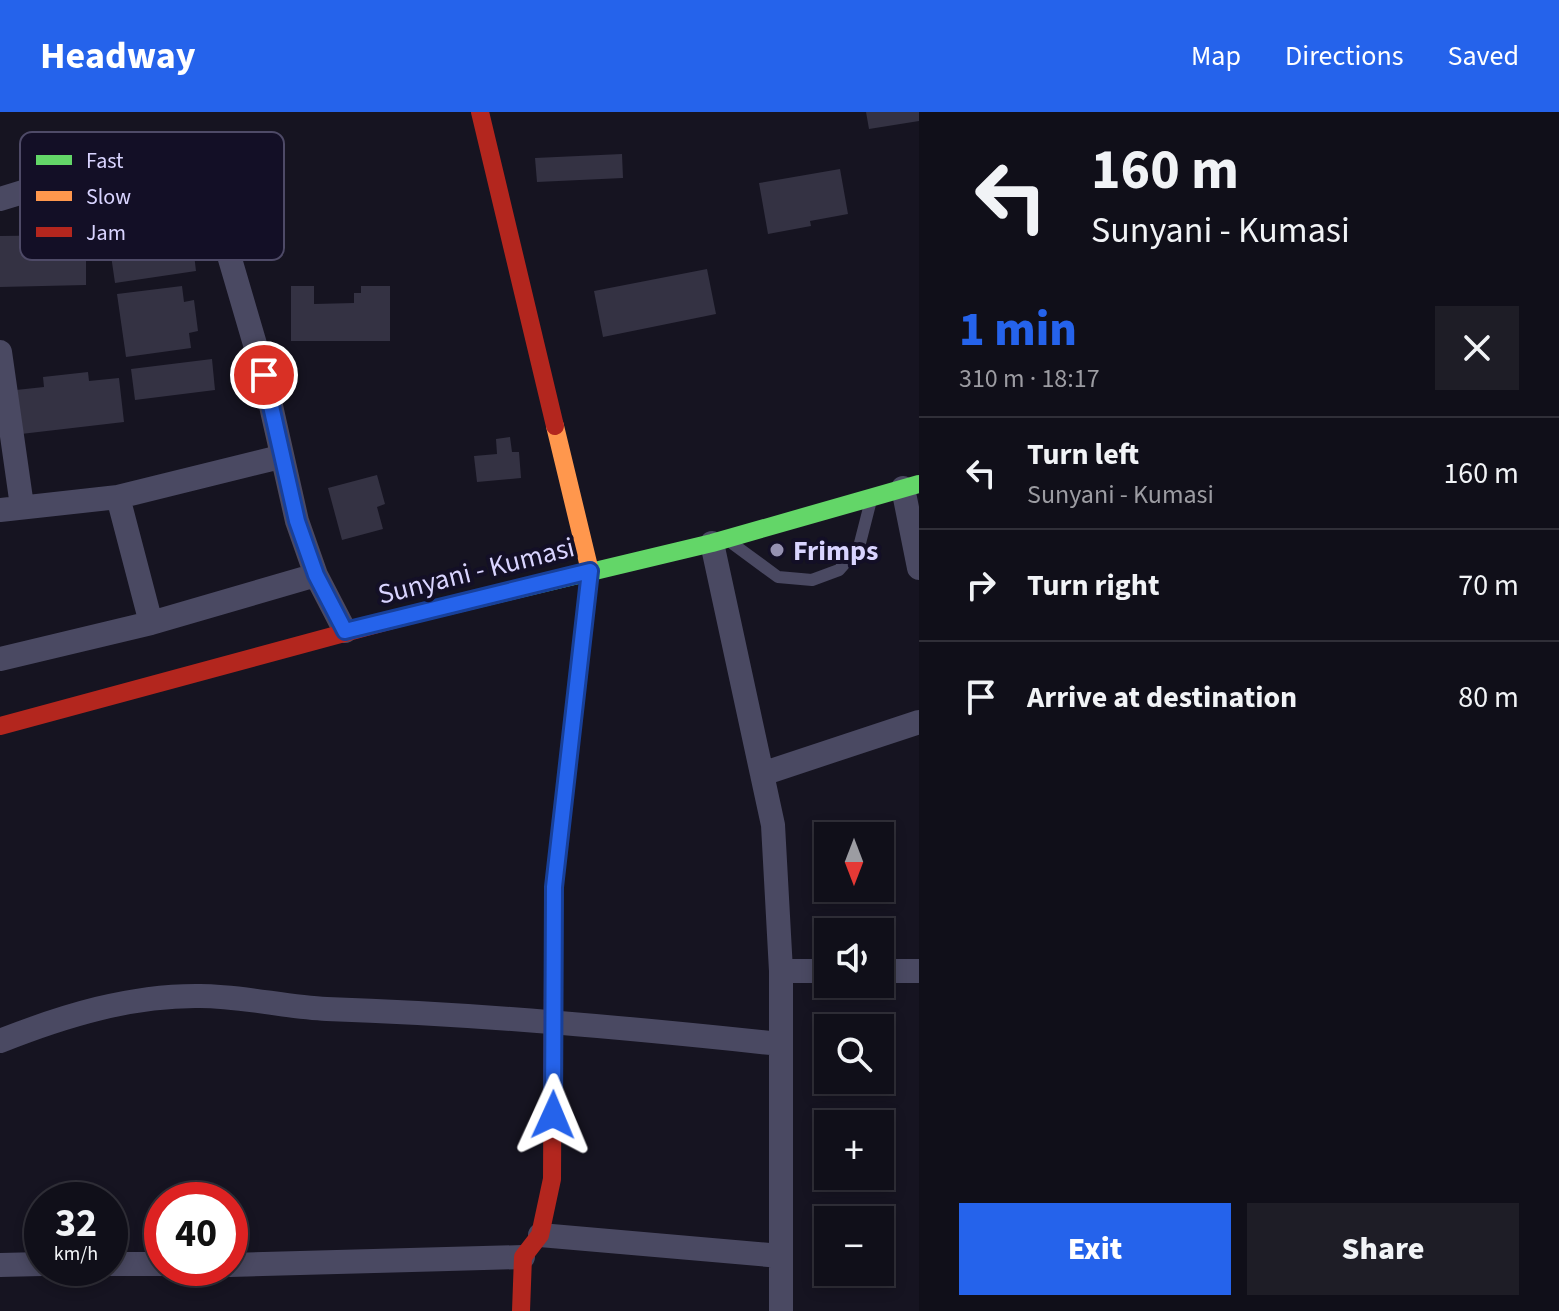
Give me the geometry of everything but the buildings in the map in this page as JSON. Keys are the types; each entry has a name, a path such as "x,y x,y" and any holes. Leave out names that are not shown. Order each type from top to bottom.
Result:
{"street":[{"path":"480,112 590,571 554,887 552,1179 540,1235 523,1257 521,1311"},
{"path":"0,199 20,193"},
{"path":"230,260 264,375 280,457 297,521 316,575 345,631"},
{"path":"0,352 11,508 118,497 280,457"},
{"path":"911,486 919,568"},
{"name":"Sunyani - Kumasi","path":"0,726 345,631 719,541 911,486"},
{"path":"118,497 151,623"},
{"path":"719,541 773,825 781,971 781,1311"},
{"path":"0,659 151,623 316,575"},
{"path":"762,774 919,722"},
{"path":"781,971 814,971"},
{"path":"894,971 919,971"},
{"path":"0,1041 86,1011 161,998 201,995 322,1009 555,1019 780,1044"},
{"path":"540,1235 781,1256"},
{"path":"248,1265 523,1257"},
{"path":"0,1265 24,1264"}],"lane":[{"path":"719,541 778,577 812,580 839,570 859,547 872,497"}],"traffic: fast":[{"path":"407,616 712,543 919,484"}],"traffic: slow":[{"path":"553,973 554,887 590,571 555,426"}],"traffic: jam":[{"path":"480,112 555,426"},
{"path":"0,726 407,616"},
{"path":"521,1311 523,1257 540,1235 552,1179 553,973"}],"place":[{"name":"Frimps","path":"777,550"}],"route":[{"path":"264,375 280,457 297,521 316,575 345,631 590,571 554,887 553,1115"}]}
